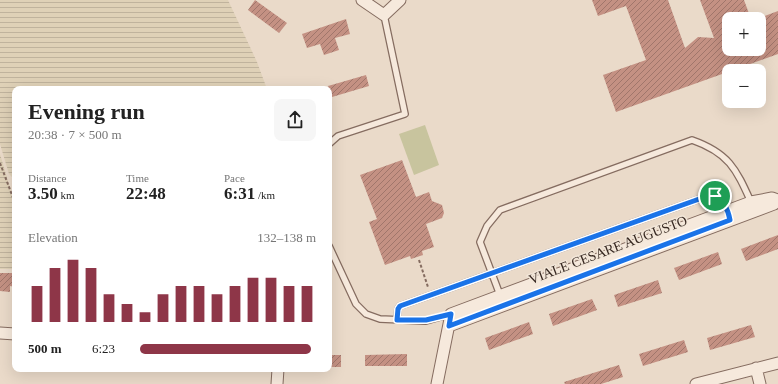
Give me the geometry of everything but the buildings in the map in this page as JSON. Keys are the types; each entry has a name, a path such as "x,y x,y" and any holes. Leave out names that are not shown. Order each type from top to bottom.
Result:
{"street":[{"path":"362,0 384,16 400,0"},
{"name":"VIALE CESARE AUGUSTO","path":"449,326 729,215 751,202 772,198 778,201"},
{"name":"VIALE CESARE AUGUSTO","path":"451,314 500,295 729,215 778,201"},
{"path":"437,384 451,314"},
{"path":"0,333 12,334"},
{"path":"696,384 778,363"},
{"path":"756,368 760,384"},
{"path":"277,384 278,372"}],"lane":[{"path":"332,141 338,136 405,114 384,16"},
{"path":"500,295 493,272 480,242 486,226 500,210 692,140 709,146 728,160 737,170 751,202"},
{"path":"397,320 398,309 400,306 702,198 715,196 722,200 729,215"},
{"path":"332,252 359,308 375,318 426,320 451,314"}],"path":[{"path":"0,163 12,195"},
{"path":"419,260 431,294"}],"shaded area":[{"path":"0,0 228,0 257,62 266,86 12,86 12,177 9,174 0,144"},
{"path":"425,125 439,165 414,175 399,134"},
{"path":"0,154 12,194 12,269 0,269"}],"route":[{"path":"715,196 722,200 728,210 730,220 449,326 451,314 426,320 397,320 397,313 400,306 702,198 715,196"}]}
